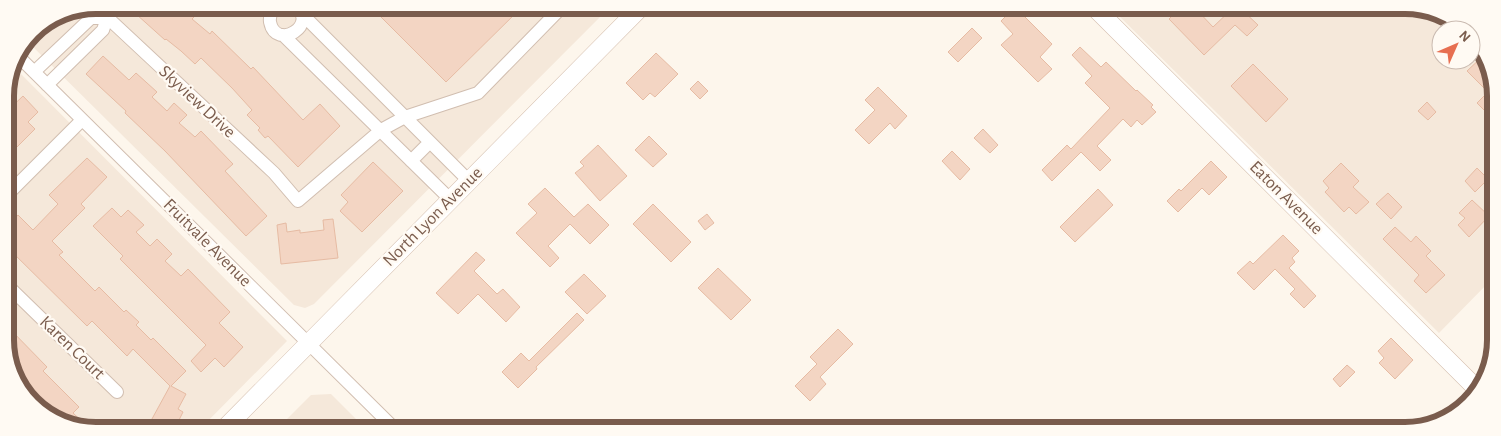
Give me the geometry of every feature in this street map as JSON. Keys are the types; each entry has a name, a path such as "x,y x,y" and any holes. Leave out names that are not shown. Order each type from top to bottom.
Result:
{"street":[{"name":"Skyview Drive","path":"103,14 274,173 298,201 381,130"},
{"path":"47,85 104,30 107,18 111,14"},
{"path":"272,14 270,22 275,31 283,35 451,200"},
{"path":"283,35 293,34 300,27 302,22 299,14"},
{"path":"302,14 469,181"},
{"path":"381,130 405,117 478,93 555,14"},
{"name":"North Lyon Avenue","path":"230,422 634,14"},
{"name":"Eaton Avenue","path":"1101,14 1473,385"},
{"path":"34,72 91,18 107,18"},
{"name":"Fruitvale Avenue","path":"22,60 388,422"},
{"path":"14,188 82,120"},
{"path":"411,161 430,142"},
{"name":"Karen Court","path":"14,292 117,392"}],"shaded area":[{"path":"95,14 603,14 314,304 305,308 294,305 32,46 38,38 64,20 80,15"},
{"path":"1117,14 1416,14 1437,20 1431,20 1431,70 1481,70 1481,64 1486,80 1487,284 1439,333"},
{"path":"18,71 287,341 207,422 85,422 64,416 38,398 25,381 18,367 14,341 14,90"},
{"path":"331,394 359,422 284,422 311,395"}],"building":[{"path":"136,14 195,14 196,15 192,19 210,34 212,31 251,69 253,67 303,120 320,104 340,126 298,167 268,136 265,138 258,130 260,128 247,115 252,110 201,58 195,64"},
{"path":"378,14 515,14 446,82"},
{"path":"1008,14 1022,14 1052,44 1040,57 1052,69 1038,82 1001,45 1013,34 1001,21"},
{"path":"1174,14 1201,14 1213,27 1227,14 1246,14 1258,25 1247,36 1235,25 1204,55 1169,19"},
{"path":"972,28 982,38 958,62 948,52"},
{"path":"1080,47 1101,67 1106,62 1153,105 1151,107 1156,112 1142,125 1137,120 1131,127 1123,119 1097,146 1111,160 1100,171 1081,152 1052,181 1042,170 1067,145 1071,149 1110,108 1085,83 1092,76 1072,55"},
{"path":"656,53 678,74 655,97 650,93 643,100 626,83"},
{"path":"103,56 129,80 136,73 157,92 152,97 167,111 174,103 187,115 179,123 195,137 201,131 233,164 225,171 267,216 246,236 165,151 125,113 126,111 86,74"},
{"path":"1253,64 1288,99 1266,122 1231,86"},
{"path":"1481,64 1486,80 1487,91 1467,71 1481,70"},
{"path":"698,81 708,91 700,99 690,89"},
{"path":"878,87 907,116 895,129 890,123 869,144 855,130 875,110 865,100"},
{"path":"1487,93 1487,95 1487,113 1477,103"},
{"path":"23,96 38,112 28,122 35,129 14,150 14,104"},
{"path":"1427,102 1436,112 1428,120 1418,111"},
{"path":"983,129 998,145 990,153 974,138"},
{"path":"649,136 667,154 653,167 635,150"},
{"path":"598,145 627,176 600,201 575,173 584,166 580,162"},
{"path":"952,151 970,169 960,180 942,161"},
{"path":"87,158 107,177 81,204 85,208 52,241 63,252 59,255 95,291 99,287 124,312 126,310 139,322 136,325 151,340 153,338 186,371 171,386 186,394 178,409 183,412 178,422 150,422 170,386 133,349 127,356 92,321 87,326 14,254 14,219 18,215 33,230 58,204 49,195"},
{"path":"1211,161 1227,177 1209,195 1202,188 1178,212 1167,201 1179,189 1181,191"},
{"path":"373,162 403,191 362,232 340,211 348,202 341,195"},
{"path":"1341,163 1359,181 1353,187 1369,202 1356,214 1349,207 1344,212 1325,192 1329,188 1323,181"},
{"path":"1477,168 1487,178 1475,192 1465,181"},
{"path":"545,188 574,217 588,204 609,225 590,244 570,224 548,246 559,258 550,267 516,233 537,213 528,204"},
{"path":"1098,189 1113,205 1075,242 1060,227"},
{"path":"1388,193 1402,207 1391,219 1376,204"},
{"path":"1472,200 1487,214 1487,218 1469,237 1458,225 1465,218 1459,213"},
{"path":"653,204 691,242 671,262 633,224"},
{"path":"112,208 121,217 128,210 144,225 136,232 150,246 157,239 172,254 165,261 181,276 188,269 230,312 219,323 243,347 224,367 215,358 201,372 191,361 206,345 120,259 123,256 93,226"},
{"path":"707,214 714,223 705,230 698,221"},
{"path":"333,219 338,258 281,264 277,225 286,223 287,232 300,230 300,233 324,230 323,220"},
{"path":"1395,227 1411,242 1416,236 1431,251 1426,256 1445,275 1426,293 1414,281 1419,275 1383,239"},
{"path":"1283,235 1299,251 1292,258 1295,262 1289,268 1316,296 1304,308 1290,294 1295,289 1275,269 1254,290 1237,273 1250,261 1253,264"},
{"path":"476,252 485,260 474,271 497,294 503,289 520,307 506,322 478,294 458,314 436,293"},
{"path":"718,268 751,300 731,320 698,288"},
{"path":"584,274 606,296 587,314 565,292"},
{"path":"577,313 584,320 536,367 537,369 518,388 502,372 521,353 529,361"},
{"path":"838,329 853,344 820,377 826,384 810,401 795,386 817,364 810,357"},
{"path":"14,333 47,367 43,371 79,407 73,413 82,421 55,411 31,390 18,367 15,356"},
{"path":"1391,338 1413,360 1395,379 1379,363 1384,358 1378,351"},
{"path":"1347,365 1355,372 1340,387 1333,379"}]}
